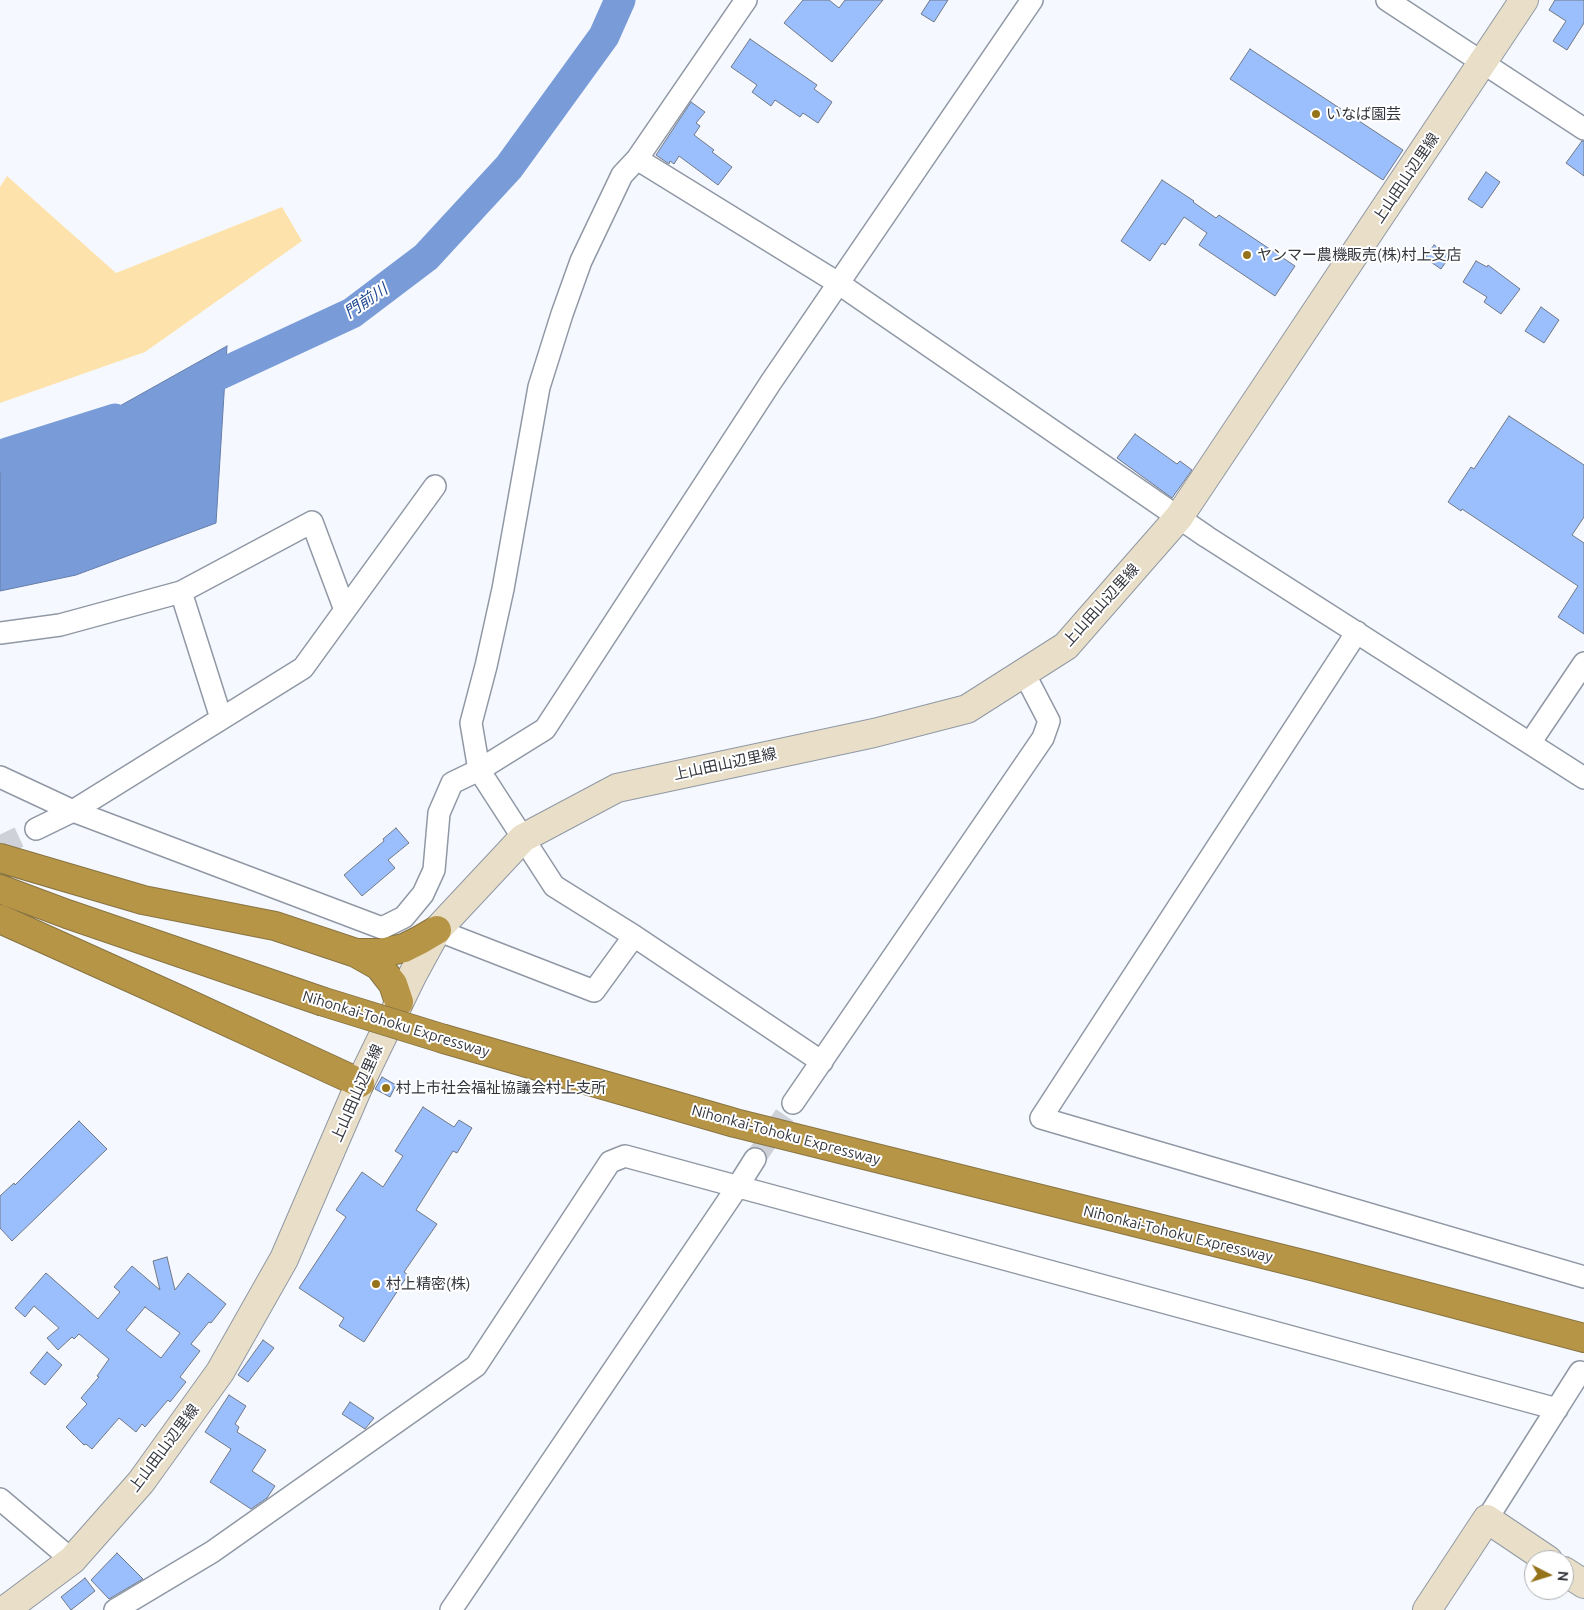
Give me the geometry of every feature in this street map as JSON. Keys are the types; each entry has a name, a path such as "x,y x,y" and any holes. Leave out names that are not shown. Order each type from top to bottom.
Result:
{"highway":[{"path":"0,858 143,900 275,926 356,953 379,966 393,984 399,1002"},
{"name":"Nihonkai-Tohoku Expressway","path":"0,889 67,914 321,1001 735,1124 1324,1270 1584,1338"},
{"path":"0,919 360,1083"},
{"path":"356,953 381,953 404,948 437,930"}],"main road":[{"name":"上山田山辺里線","path":"5,1610 72,1560 141,1482 220,1372 284,1259 360,1083 399,1002 437,930 523,838 617,788 874,732 967,709 1066,646 1179,517 1524,0"},
{"path":"1427,1610 1487,1519 1533,1550"}],"street":[{"path":"746,0 637,159 622,175 581,261 539,388 503,589 471,724 479,770 554,886 634,936 822,1062"},
{"path":"1387,0 1584,129"},
{"path":"0,777 73,811 382,928 404,917 423,894 434,870 440,813 452,783 479,770 545,730 766,390 1024,3"},
{"path":"637,159 838,283 1207,537 1584,778"},
{"path":"36,829 73,811 302,668 435,486"},
{"path":"0,633 60,625 181,592 312,522 344,610"},
{"path":"181,592 221,718"},
{"path":"1357,632 1041,1118 1584,1278"},
{"path":"1530,743 1584,662"},
{"path":"793,1103 1043,738 1048,721 1024,672"},
{"path":"437,930 594,991 634,936"},
{"path":"115,1610 212,1552 476,1366 610,1162 625,1156 1557,1410"},
{"path":"451,1610 755,1159"},
{"path":"1487,1519 1580,1372"},
{"path":"0,1499 72,1560"}],"shaded area":[{"path":"7,176 116,273 282,207 302,241 145,352 0,403 0,187"}],"water":[{"path":"227,346 216,523 76,575 0,591 0,473"}],"building":[{"path":"803,0 829,0 839,8 845,0 883,0 832,62 784,23"},
{"path":"930,0 948,0 934,22 921,14"},
{"path":"1555,0 1584,0 1584,23 1567,50 1553,41 1566,21 1549,10"},
{"path":"750,39 817,85 814,89 832,102 818,123 803,113 800,117 775,100 771,106 752,92 757,85 731,67"},
{"name":"いなば園芸","path":"1250,49 1403,150 1383,180 1230,79"},
{"path":"691,102 705,112 696,123 700,126 694,135 732,167 718,185 679,156 674,164 670,161 669,164 656,155"},
{"path":"1582,141 1584,141 1584,176 1566,163"},
{"path":"1486,172 1500,182 1482,208 1468,199"},
{"path":"1162,180 1216,218 1219,215 1295,266 1275,296 1199,245 1207,233 1184,217 1165,245 1162,243 1150,261 1121,241"},
{"path":"1434,245 1450,256 1441,269 1425,258"},
{"path":"1476,261 1487,267 1488,265 1520,289 1501,314 1484,302 1487,297 1463,282"},
{"path":"1541,307 1559,320 1544,343 1525,331"},
{"path":"1509,416 1584,465 1584,517 1572,535 1584,543 1584,634 1558,617 1578,586 1462,509 1461,511 1448,502 1471,467 1474,469"},
{"path":"1135,434 1177,464 1180,461 1192,470 1172,498 1117,458"},
{"path":"396,828 409,843 388,860 395,868 362,896 344,875 384,841 383,839"},
{"name":"村上市社会福祉協議会村上支所","path":"382,1077 396,1085 390,1097 375,1089"},
{"path":"423,1107 454,1127 459,1120 472,1128 457,1153 453,1151 416,1210 437,1224 404,1272 408,1275 364,1342 339,1326 344,1318 299,1288 346,1217 336,1210 362,1172 383,1187 403,1156 395,1151"},
{"path":"79,1121 107,1149 12,1241 0,1228 0,1196 14,1183 15,1185"},
{"path":"167,1257 175,1290 188,1273 226,1304 191,1344 200,1351 180,1377 186,1382 170,1402 168,1400 145,1427 142,1424 136,1432 119,1418 92,1449 86,1444 84,1445 66,1427 87,1404 81,1398 99,1377 97,1376 109,1359 79,1334 74,1339 72,1337 58,1350 47,1338 59,1328 34,1306 25,1317 15,1308 46,1273 98,1319 120,1292 114,1287 132,1266 160,1290 153,1261","holes":["145,1307 180,1333 161,1358 126,1330"]},
{"path":"263,1340 274,1348 248,1382 238,1375"},
{"path":"47,1352 62,1365 45,1385 30,1373"},
{"path":"229,1395 246,1406 235,1424 239,1427 237,1432 266,1450 252,1471 275,1486 267,1498 251,1509 210,1482 231,1449 205,1432"},
{"path":"350,1402 374,1418 365,1429 342,1414"},
{"path":"117,1553 143,1579 109,1599 91,1580"},
{"path":"85,1578 95,1591 71,1610 61,1597"}],"waterway":[{"name":"門前川","path":"186,390 352,313 426,257 509,167 604,36 620,0"},
{"name":"門前川","path":"0,457 7,453 115,419"}],"tunnel":[{"path":"0,846 36,829"},
{"path":"755,1159 793,1103"}],"place":[{"name":"いなば園芸","path":"1316,114"},
{"name":"ヤンマー農機販売(株)村上支店","path":"1247,255"},
{"name":"村上市社会福祉協議会村上支所","path":"386,1088"},
{"name":"村上精密(株)","path":"376,1284"}]}
